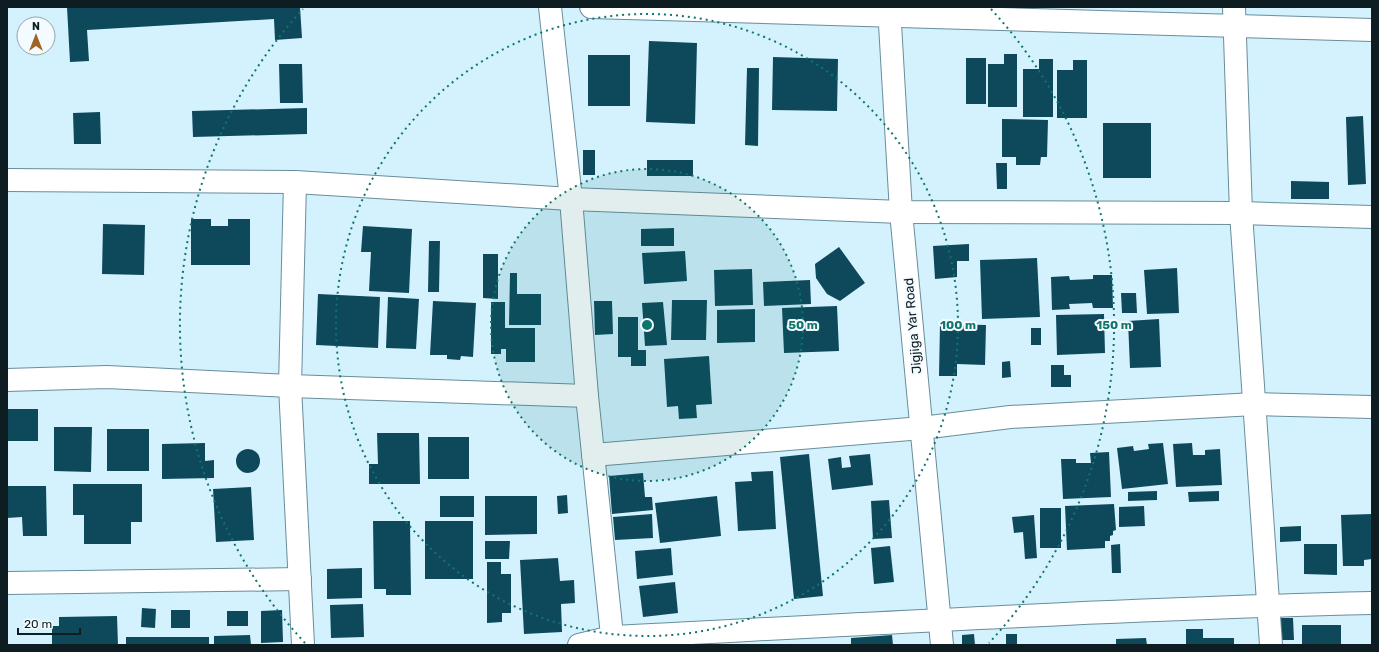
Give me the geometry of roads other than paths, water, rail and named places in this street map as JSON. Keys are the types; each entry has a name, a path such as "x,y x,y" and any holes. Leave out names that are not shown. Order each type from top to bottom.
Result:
{"street":[{"path":"550,7 571,199 592,455 613,641"},
{"path":"591,7 1235,16 1372,30"},
{"name":"Jigjiga Yar Road","path":"889,11 901,212 942,645"},
{"path":"1235,16 1241,213 1271,645"},
{"path":"7,180 295,182 571,199 901,212 1241,213 1372,218"},
{"path":"295,182 290,386 303,645"},
{"path":"7,380 107,377 290,386 587,396"},
{"path":"592,455 922,428 1010,417 1255,404 1372,407"},
{"path":"7,583 300,579"},
{"path":"579,645 613,641 940,620 1372,603"}]}
